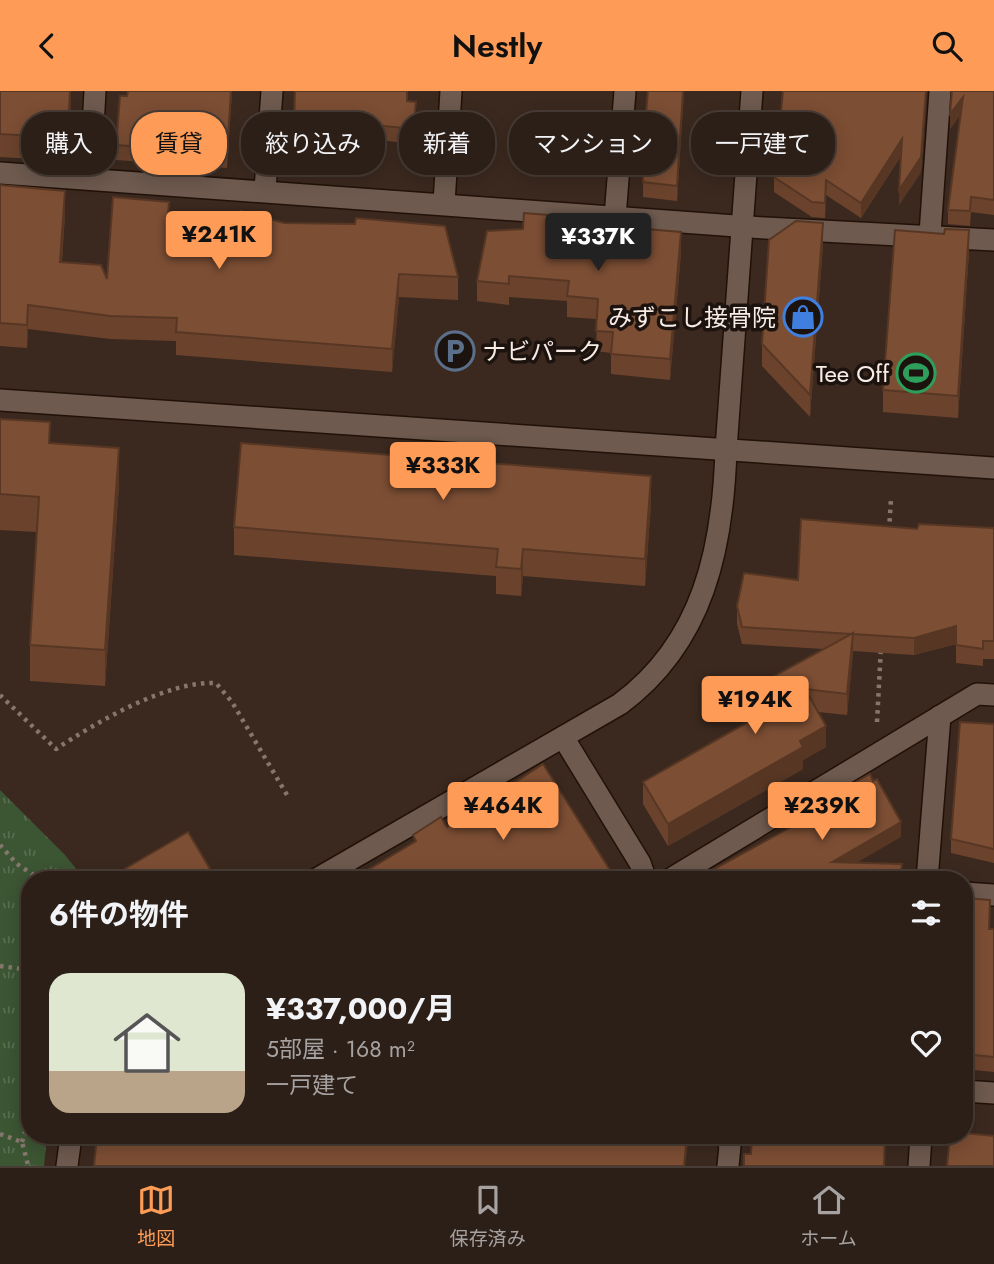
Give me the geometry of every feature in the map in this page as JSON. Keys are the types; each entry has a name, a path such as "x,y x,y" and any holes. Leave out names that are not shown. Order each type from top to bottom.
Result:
{"street":[{"path":"90,179 95,91"},
{"path":"265,190 272,91"},
{"path":"444,203 451,91"},
{"path":"615,217 625,91"},
{"path":"331,871 634,694 660,668 683,636 702,599 717,550 724,496 752,91"},
{"path":"930,234 940,91"},
{"path":"0,173 743,226 930,234 994,240"},
{"path":"0,400 994,468"},
{"path":"684,871 977,694 994,695"},
{"path":"928,871 940,716"},
{"path":"563,737 643,871"},
{"path":"973,894 994,895"},
{"path":"973,1092 994,1093"},
{"path":"67,1166 70,1144"},
{"path":"728,1166 729,1144"},
{"path":"919,1166 920,1144"}],"path":[{"path":"888,540 891,499"},
{"path":"874,758 882,635"},
{"path":"0,695 55,749 127,708 168,693 216,683 232,702 287,795"},
{"path":"0,845 17,864 28,871"},
{"path":"0,966 21,969"},
{"path":"0,1134 21,1142"},
{"path":"23,1144 28,1165 32,1166"}],"green space":[{"path":"0,790 78,871 21,871 21,1144 46,1144 44,1166 0,1166"}],"building":[{"path":"0,91 70,91 69,112 21,112 21,135 0,134"},
{"path":"128,91 231,91 227,153 227,112 131,112 131,146 117,145 120,96 127,96"},
{"path":"295,91 407,91 407,101 416,102 415,112 399,112 399,128 385,126 385,112 294,112"},
{"path":"648,91 683,91 677,186 643,182 643,175 677,175 677,112 646,112"},
{"path":"783,91 926,91 921,157 899,190 902,139 861,203 826,180 825,203 812,202 774,177 835,175 835,112 781,112"},
{"path":"952,91 994,91 994,200 971,197 970,211 948,210 963,97 950,114"},
{"path":"0,185 65,191 60,262 101,265 107,279 113,197 169,202 168,215 240,220 241,211 284,223 355,224 356,218 445,226 458,277 399,274 392,349 176,332 177,318 110,316 28,305 27,325 0,323"},
{"path":"524,213 623,221 622,227 681,232 670,359 611,354 613,332 596,331 598,299 567,296 569,281 509,276 509,284 477,281 487,231 523,229"},
{"path":"796,221 823,223 810,395 762,344 769,240"},
{"path":"945,229 969,230 958,396 883,390 895,230 944,234"},
{"path":"0,419 50,422 49,443 119,448 105,650 30,645 39,497 0,494"},
{"path":"241,443 651,476 645,559 523,549 521,569 496,567 498,549 234,527"},
{"path":"801,519 917,529 919,524 994,528 994,641 983,641 983,649 956,645 956,626 914,638 742,627 737,606 744,573 798,580"},
{"path":"853,633 847,694 805,689 826,726 800,741 803,747 668,824 643,782 781,703 771,685 760,684"},
{"path":"960,722 994,724 994,849 951,839"},
{"path":"543,764 611,871 366,871 416,841 413,835 441,817 447,827"},
{"path":"870,774 873,781 877,779 901,822 832,862 902,864 901,871 710,871 793,826 838,796 836,793"},
{"path":"188,832 210,869 207,871 121,871"},
{"path":"973,899 990,900 989,929 994,929 994,1057 973,1055"},
{"path":"973,1134 994,1136 994,1166 947,1166 949,1144 973,1144"},
{"path":"96,1144 686,1144 684,1166 94,1166"},
{"path":"752,1144 885,1144 884,1166 744,1166 744,1154 751,1154"}],"place":[{"name":"みずこし接骨院","path":"803,317"},
{"name":"ナビパーク","path":"455,351"},
{"name":"Tee Off","path":"916,373"}]}
